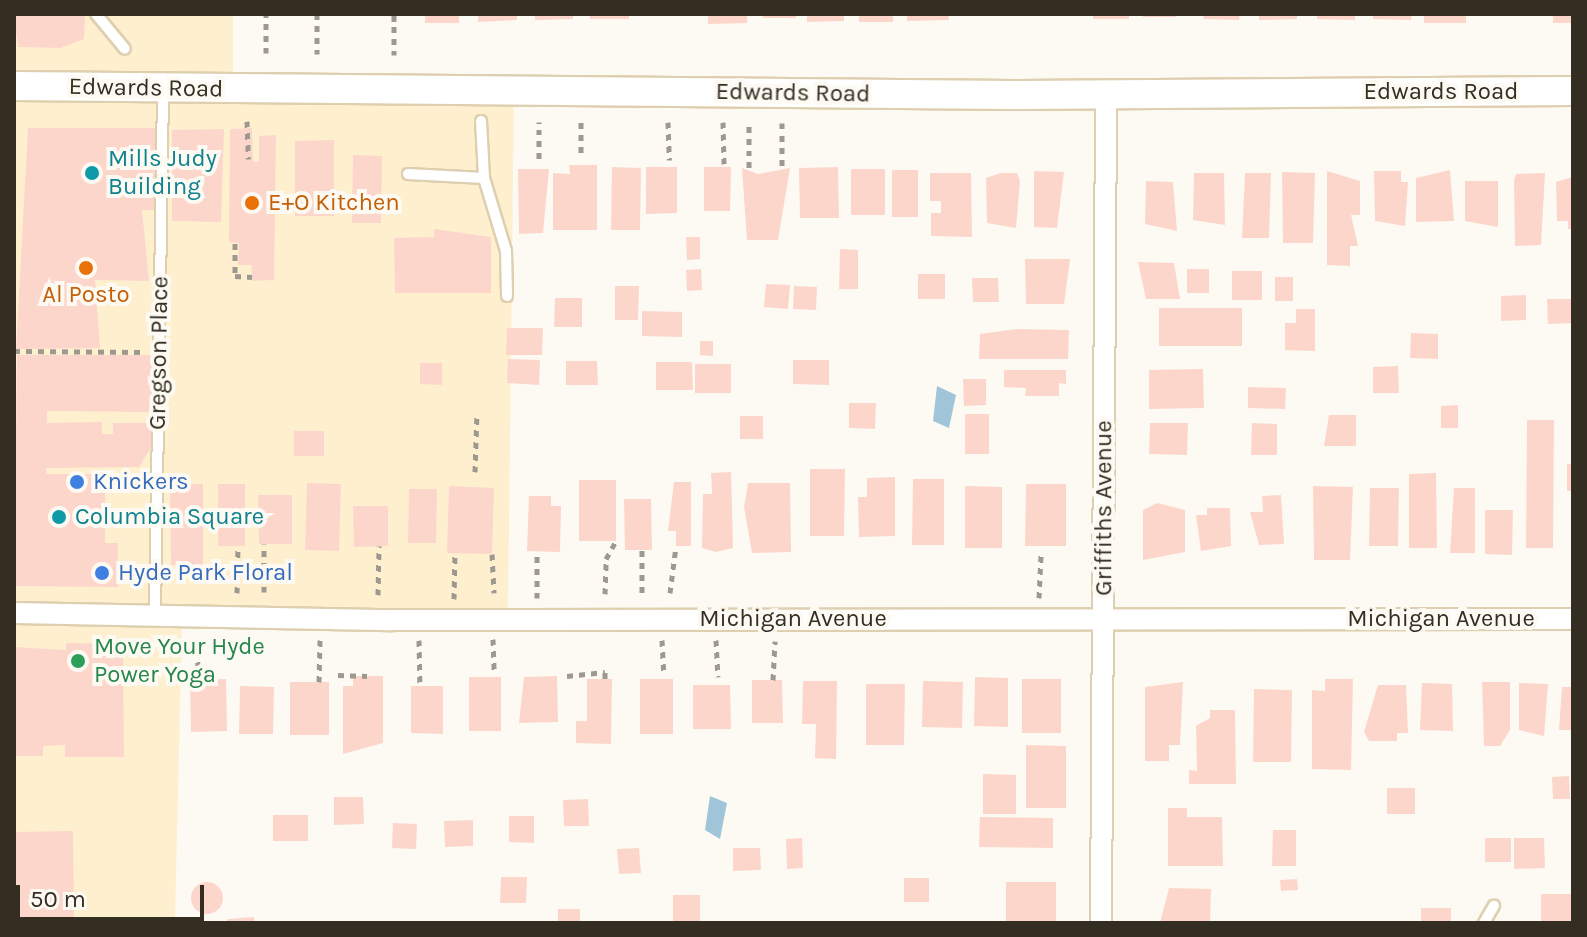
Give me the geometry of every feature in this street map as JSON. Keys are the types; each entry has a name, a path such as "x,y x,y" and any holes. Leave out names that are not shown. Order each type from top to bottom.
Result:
{"main road":[{"name":"Edwards Road","path":"14,86 1106,94 1573,91"}],"street":[{"name":"Griffiths Avenue","path":"1101,923 1106,94"},
{"name":"Michigan Avenue","path":"14,613 155,618 454,620 1038,620 1103,617 1573,619"}],"lane":[{"path":"96,14 125,49 107,14"},
{"name":"Gregson Place","path":"155,618 163,88"},
{"path":"481,121 484,178 506,251 507,296"},
{"path":"408,174 484,178"},
{"path":"1484,923 1494,906"}],"path":[{"path":"266,14 266,53"},
{"path":"317,14 317,54"},
{"path":"394,15 394,55"},
{"path":"247,121 248,159"},
{"path":"539,122 539,159"},
{"path":"581,122 581,158"},
{"path":"668,122 669,160"},
{"path":"723,122 724,164"},
{"path":"749,122 749,168"},
{"path":"782,123 782,168"},
{"path":"235,243 235,276 252,277"},
{"path":"14,351 159,352"},
{"path":"475,472 477,413"},
{"path":"605,594 606,559 616,541"},
{"path":"264,544 264,592"},
{"path":"237,593 238,546"},
{"path":"378,595 379,546"},
{"path":"670,593 676,546"},
{"path":"642,550 642,593"},
{"path":"537,551 537,618"},
{"path":"454,620 455,553"},
{"path":"492,554 494,593"},
{"path":"1038,620 1041,555"},
{"path":"657,619 664,673"},
{"path":"715,619 718,677"},
{"path":"196,638 199,680"},
{"path":"493,638 494,674"},
{"path":"319,682 320,639"},
{"path":"419,639 420,686"},
{"path":"773,680 776,640"},
{"path":"567,676 605,672 605,679"},
{"path":"338,675 367,676"}],"shaded area":[{"path":"14,14 233,14 233,88 514,91 508,619 182,619 175,923 14,923"}],"water":[{"path":"937,386 956,395 949,428 933,421"},
{"path":"710,796 727,803 720,839 705,830"}],"building":[{"path":"14,14 85,15 84,39 60,48 18,47"},
{"path":"425,14 459,14 459,23 425,23"},
{"path":"478,14 517,14 517,20 478,22"},
{"path":"535,14 573,14 573,19 535,20"},
{"path":"590,14 629,14 629,19 590,19"},
{"path":"708,14 747,14 747,23 708,24"},
{"path":"763,14 797,14 796,18 763,18"},
{"path":"807,14 844,14 844,21 807,22"},
{"path":"859,14 893,14 893,22 859,22"},
{"path":"907,14 948,14 949,20 907,21"},
{"path":"1093,14 1129,14 1129,19 1093,19"},
{"path":"1143,14 1177,14 1176,17 1143,17"},
{"path":"1204,14 1240,14 1239,20 1203,19"},
{"path":"1259,14 1297,14 1297,19 1259,20"},
{"path":"1317,14 1355,14 1355,20 1317,19"},
{"path":"1373,14 1412,14 1411,20 1373,19"},
{"path":"1424,14 1466,14 1466,23 1424,23"},
{"path":"1553,14 1573,14 1573,23 1553,23"},
{"path":"28,128 155,128 155,210 142,210 149,281 95,280 100,348 16,349"},
{"name":"E+O Kitchen","path":"252,128 253,162 259,162 259,136 276,135 274,280 251,281 252,265 238,265 239,243 229,242 230,129"},
{"path":"224,129 221,222 172,221 172,130"},
{"path":"334,140 334,216 295,216 295,141"},
{"path":"353,155 382,156 381,223 352,223"},
{"path":"569,165 597,165 597,230 553,230 553,173 570,174"},
{"path":"612,167 641,168 640,230 611,230"},
{"path":"646,167 677,167 677,213 646,214"},
{"path":"704,167 731,167 730,211 704,211"},
{"path":"838,167 839,218 800,218 799,168"},
{"path":"742,168 758,174 790,168 778,240 747,240"},
{"path":"518,169 549,169 543,233 519,234"},
{"path":"851,169 885,169 885,215 851,215"},
{"path":"892,170 918,170 918,217 892,217"},
{"path":"1450,170 1454,221 1416,222 1416,178"},
{"path":"1034,171 1064,172 1057,228 1034,227"},
{"path":"1327,171 1360,181 1360,215 1351,215 1358,246 1350,246 1350,266 1327,265"},
{"path":"1374,171 1401,171 1401,182 1408,182 1405,226 1375,221"},
{"path":"1282,172 1315,173 1313,243 1283,243"},
{"path":"930,173 971,173 972,237 931,236 931,213 941,213 941,201 930,201"},
{"path":"1001,173 1017,173 1020,181 1016,228 987,223 986,178"},
{"path":"1194,173 1224,173 1225,225 1193,220"},
{"path":"1245,173 1271,173 1269,238 1242,238"},
{"path":"1545,173 1541,245 1515,246 1516,174"},
{"path":"1573,177 1573,229 1568,229 1568,221 1557,221 1556,182"},
{"path":"1146,181 1173,182 1177,231 1145,224"},
{"path":"1465,181 1498,181 1498,227 1465,221"},
{"path":"434,229 491,237 491,293 395,293 394,238 434,237"},
{"path":"686,237 700,237 700,259 687,260"},
{"path":"840,249 858,250 858,289 839,289"},
{"path":"1025,259 1070,259 1064,304 1026,304"},
{"path":"1138,262 1174,263 1180,299 1146,299"},
{"path":"701,269 702,290 687,291 686,270"},
{"path":"1187,269 1209,269 1209,293 1187,293"},
{"path":"1232,271 1262,271 1262,300 1232,300"},
{"path":"918,274 945,274 945,299 918,299"},
{"path":"1275,277 1293,277 1293,301 1275,301"},
{"path":"972,278 998,278 999,302 973,302"},
{"path":"766,284 790,285 788,309 764,307"},
{"path":"615,286 639,286 638,320 615,320"},
{"path":"794,286 817,287 816,310 793,309"},
{"path":"1526,295 1526,320 1501,321 1501,296"},
{"path":"555,298 582,298 582,327 554,327"},
{"path":"1547,299 1571,299 1572,323 1548,324"},
{"path":"1159,308 1242,308 1242,346 1159,346"},
{"path":"1296,309 1315,309 1315,351 1285,350 1285,323 1296,323"},
{"path":"642,311 682,312 682,337 642,336"},
{"path":"507,328 543,328 542,355 506,355"},
{"path":"1017,329 1069,330 1068,359 979,359 980,334"},
{"path":"1411,333 1438,334 1438,359 1410,358"},
{"path":"700,341 713,341 713,356 700,355"},
{"path":"17,355 152,355 155,412 47,411 47,423 102,422 102,434 113,434 113,423 152,423 152,446 139,467 46,468 46,474 139,474 139,492 105,492 105,543 118,543 118,587 14,586"},
{"path":"508,359 540,360 539,385 507,383"},
{"path":"793,360 829,360 829,385 793,384"},
{"path":"566,361 597,361 598,385 566,385"},
{"path":"656,362 692,362 693,390 656,390"},
{"path":"420,363 442,363 442,385 420,384"},
{"path":"695,364 731,364 731,393 695,393"},
{"path":"1398,366 1399,393 1373,393 1373,367"},
{"path":"1203,369 1204,408 1149,409 1149,370"},
{"path":"1004,370 1066,370 1066,384 1059,383 1059,396 1025,396 1026,388 1004,387"},
{"path":"963,379 986,379 986,405 964,406"},
{"path":"1248,387 1286,388 1285,409 1248,408"},
{"path":"849,403 876,403 875,429 849,428"},
{"path":"1458,405 1458,428 1441,428 1441,406"},
{"path":"965,414 989,414 989,454 965,454"},
{"path":"1329,415 1356,415 1356,446 1324,446"},
{"path":"740,416 763,416 763,439 740,439"},
{"path":"1527,420 1554,420 1553,548 1526,548"},
{"path":"1150,423 1188,423 1187,455 1149,454"},
{"path":"1252,423 1277,424 1277,455 1251,455"},
{"path":"294,431 324,431 324,456 294,456"},
{"path":"1567,464 1573,464 1573,491 1567,491"},
{"path":"810,469 845,469 844,536 810,536"},
{"path":"731,472 733,548 716,552 702,548 703,494 712,494 711,473"},
{"path":"1436,473 1437,548 1409,548 1409,474"},
{"path":"895,477 895,536 859,537 858,497 867,497 867,478"},
{"path":"913,479 944,479 944,545 912,545"},
{"path":"579,480 616,480 616,541 579,541"},
{"path":"674,482 691,482 691,546 676,546 676,531 668,531"},
{"path":"307,483 341,484 339,551 305,550"},
{"path":"748,483 790,483 791,552 752,553 744,507"},
{"path":"170,484 203,484 203,565 171,565"},
{"path":"218,484 245,484 245,546 218,546"},
{"path":"1026,484 1066,484 1066,546 1025,546"},
{"path":"449,486 494,488 492,554 447,553"},
{"path":"965,486 1002,487 1002,548 965,548"},
{"path":"1313,486 1353,487 1350,560 1314,560"},
{"path":"1370,488 1399,488 1398,546 1369,546"},
{"path":"1454,488 1475,488 1475,553 1450,553"},
{"path":"409,489 437,489 436,543 408,543"},
{"path":"258,495 292,495 292,544 259,544"},
{"path":"1281,495 1284,544 1259,545 1250,512 1263,512 1262,496"},
{"path":"529,496 551,496 551,506 561,506 560,552 527,551"},
{"path":"624,499 651,499 652,550 625,550"},
{"path":"1157,503 1185,510 1185,552 1143,560 1143,510"},
{"path":"353,506 388,506 388,546 354,547"},
{"path":"1207,508 1230,508 1231,546 1201,551 1196,515 1207,515"},
{"path":"1485,510 1513,510 1512,555 1485,554"},
{"path":"66,643 123,644 124,757 65,757 65,745 43,746 43,756 14,756 14,647 66,650"},
{"path":"353,676 383,676 383,743 343,754 343,686 353,686"},
{"path":"557,676 558,722 519,723 524,677"},
{"path":"469,677 501,677 501,731 469,731"},
{"path":"975,677 1008,678 1008,727 974,726"},
{"path":"226,679 227,731 191,732 190,680"},
{"path":"587,679 612,679 611,744 576,743 576,721 587,721"},
{"path":"640,679 673,679 673,734 640,734"},
{"path":"1022,679 1061,679 1061,733 1022,733"},
{"path":"1325,679 1353,679 1351,770 1312,769 1312,690 1325,691"},
{"path":"752,680 782,680 783,723 752,723"},
{"path":"803,681 837,681 836,759 815,758 816,724 802,724"},
{"path":"923,681 963,682 962,728 922,727"},
{"path":"290,682 329,682 329,735 290,735"},
{"path":"1183,682 1180,745 1169,745 1169,761 1145,761 1145,687"},
{"path":"1482,682 1510,682 1510,730 1500,746 1484,746"},
{"path":"1422,683 1452,684 1453,731 1420,730"},
{"path":"1519,683 1548,684 1544,736 1519,730"},
{"path":"866,684 905,684 904,745 866,745"},
{"path":"693,685 730,685 731,729 693,729"},
{"path":"1378,685 1406,685 1408,733 1397,733 1397,741 1369,741 1364,732"},
{"path":"240,686 274,687 273,734 239,734"},
{"path":"411,686 443,686 443,734 411,733"},
{"path":"1562,687 1573,687 1573,730 1559,730"},
{"path":"1254,689 1292,690 1291,762 1253,762"},
{"path":"1210,710 1235,710 1236,784 1189,784 1189,770 1197,771 1196,726 1210,718"},
{"path":"1026,745 1066,746 1066,808 1026,808"},
{"path":"983,774 1016,775 1016,814 983,814"},
{"path":"1569,776 1570,799 1553,799 1552,777"},
{"path":"1387,788 1415,788 1415,814 1387,814"},
{"path":"334,797 363,797 364,824 334,825"},
{"path":"588,799 589,826 564,826 563,800"},
{"path":"1168,808 1187,808 1187,817 1222,817 1223,866 1168,866"},
{"path":"273,815 308,815 308,841 273,841"},
{"path":"509,816 534,816 534,843 509,842"},
{"path":"980,817 1053,818 1053,848 979,847"},
{"path":"473,820 473,846 445,847 444,821"},
{"path":"393,823 417,824 416,849 392,848"},
{"path":"1273,830 1296,830 1296,866 1272,866"},
{"path":"73,831 74,920 14,922 14,832"},
{"path":"802,838 803,868 787,869 786,839"},
{"path":"1485,838 1511,838 1511,862 1485,862"},
{"path":"1514,838 1544,838 1545,868 1514,869"},
{"path":"639,848 641,873 619,874 617,849"},
{"path":"733,848 760,848 761,870 733,871"},
{"path":"501,877 527,877 526,903 500,903"},
{"path":"904,878 929,878 929,902 904,902"},
{"path":"1297,879 1298,890 1281,891 1280,880"},
{"path":"207,882 219,886 223,898 219,910 207,914 195,910 191,898 195,886"},
{"path":"1006,882 1056,882 1056,923 1006,923"},
{"path":"1169,888 1211,889 1210,923 1160,923"},
{"path":"1541,894 1573,894 1573,923 1541,923"},
{"path":"673,895 700,895 700,921 673,921"},
{"path":"1421,908 1451,908 1451,923 1421,923"},
{"path":"558,909 580,909 580,923 558,923"},
{"path":"254,917 254,923 227,923 227,919"}],"place":[{"name":"Mills Judy Building","path":"92,173"},
{"name":"E+O Kitchen","path":"252,203"},
{"name":"Al Posto","path":"86,268"},
{"name":"Knickers","path":"77,482"},
{"name":"Columbia Square","path":"59,517"},
{"name":"Hyde Park Floral","path":"102,573"},
{"name":"Move Your Hyde Power Yoga","path":"78,661"}]}
